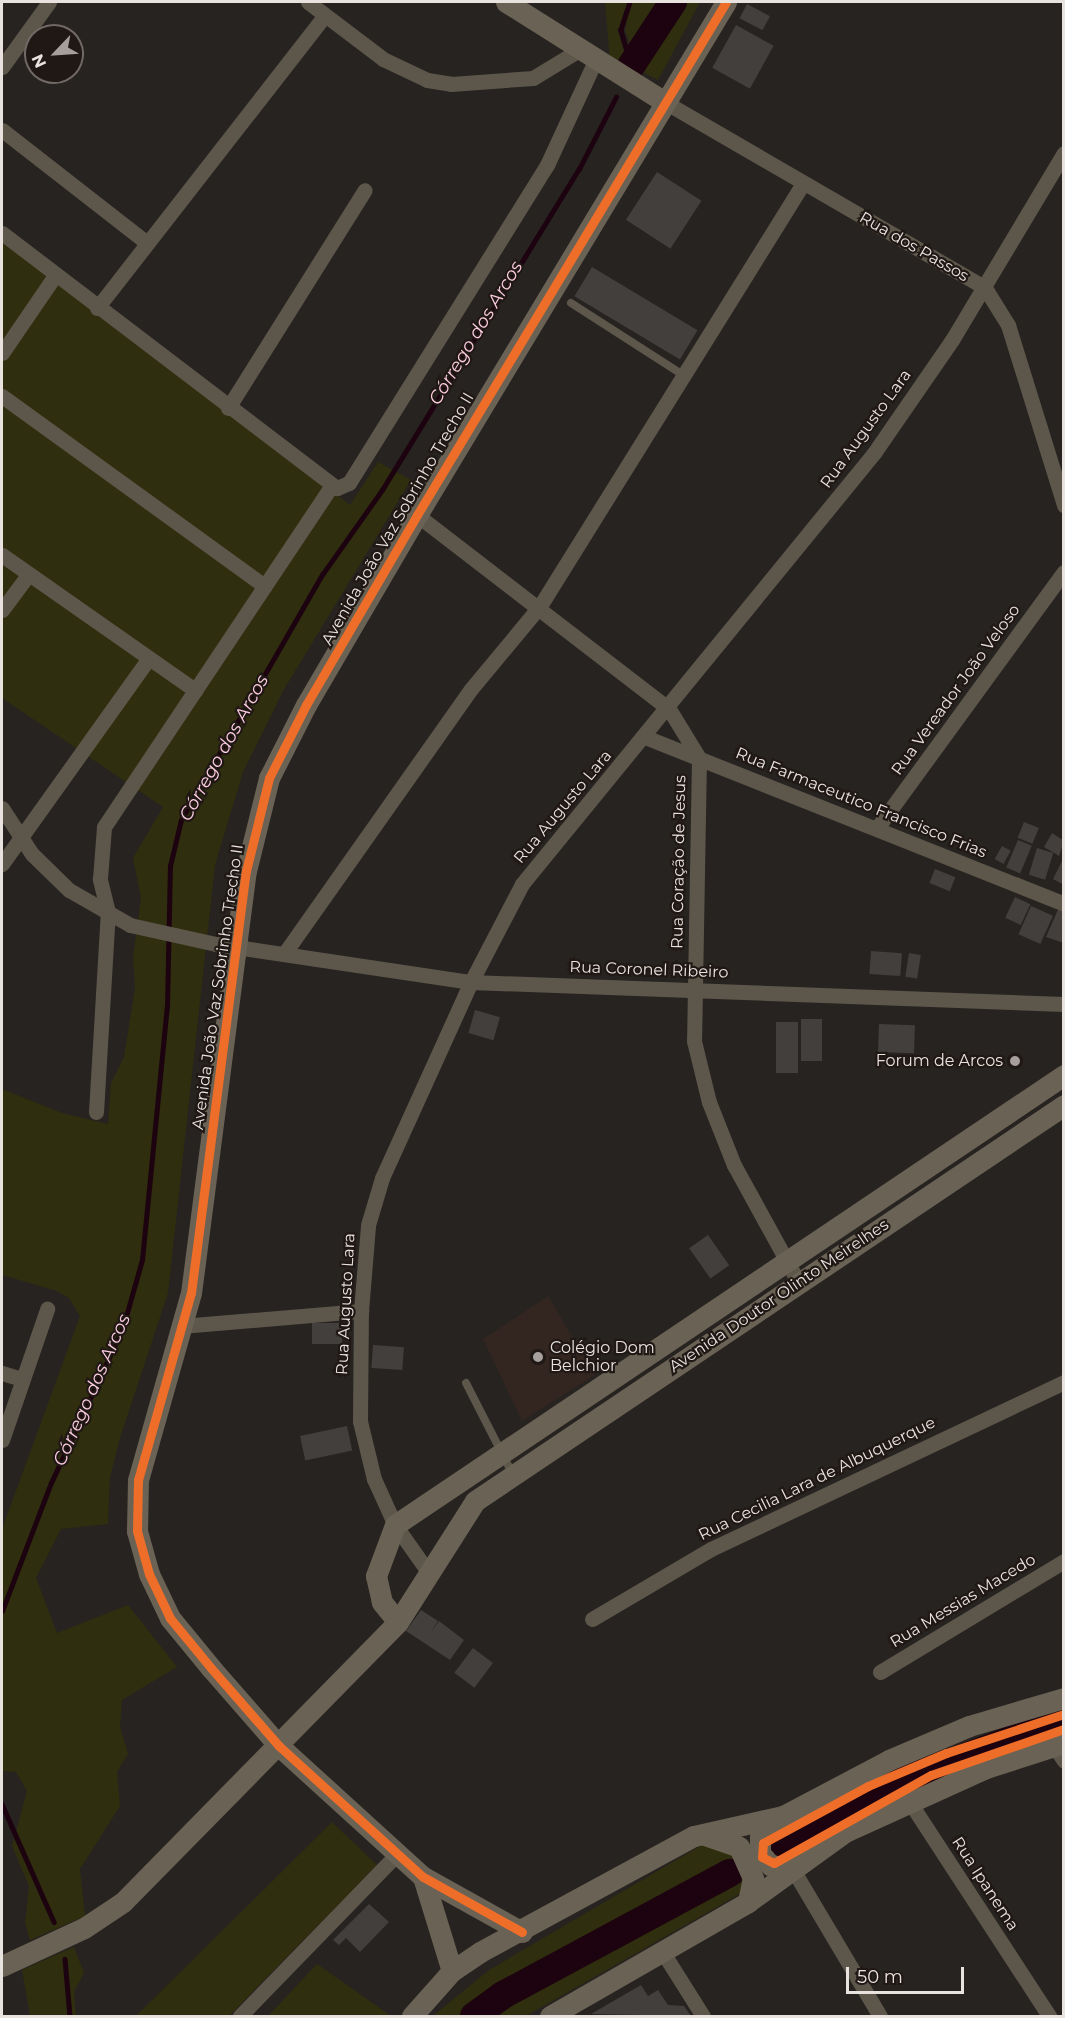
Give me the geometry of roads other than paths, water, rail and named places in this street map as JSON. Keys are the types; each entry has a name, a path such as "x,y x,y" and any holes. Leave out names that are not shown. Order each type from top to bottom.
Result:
{"street":[{"path":"2,67 49,2"},
{"path":"308,2 383,58 428,80 451,84 533,78 593,60"},
{"name":"Rua dos Passos","path":"506,2 643,90 985,288 1008,325 1064,505"},
{"name":"Avenida João Vaz Sobrinho Trecho II","path":"522,1932 423,1877 397,1854 279,1746 170,1618 149,1574 138,1531 138,1480 144,1444 191,1293 226,945 269,778 306,705 663,101 713,11 726,2"},
{"path":"97,308 146,242 324,16"},
{"path":"2,233 54,277 331,486 349,483 541,175 593,60"},
{"path":"2,130 146,242"},
{"name":"Rua Augusto Lara","path":"429,1573 395,1525 374,1479 360,1421 361,1311 368,1225 382,1178 471,982 522,884 669,709 874,453 985,288 1064,153"},
{"path":"284,954 471,689 540,606 804,184"},
{"path":"228,408 365,190"},
{"path":"2,353 54,277"},
{"path":"2,396 264,586"},
{"path":"96,1112 108,912 100,879 104,827 331,486"},
{"name":"Rua Coração de Jesus","path":"417,515 540,606 669,709 699,758 694,1041 709,1101 734,1166 799,1283"},
{"path":"2,555 147,660 195,690"},
{"name":"Rua Vereador João Veloso","path":"877,828 1064,572"},
{"path":"2,610 28,575"},
{"path":"2,864 21,833 147,660"},
{"name":"Rua Farmaceutico Francisco Frias","path":"645,737 1064,904"},
{"name":"Rua Coronel Ribeiro","path":"2,808 47,871 69,890 130,925 226,945 471,982 1064,1004"},
{"name":"Avenida Doutor Olinto Meirelhes","path":"395,1525 1063,1078"},
{"name":"Avenida Doutor Olinto Meirelhes","path":"2,1966 84,1928 123,1902 279,1746 398,1622 476,1501 1064,1105"},
{"path":"923,1172 936,1191"},
{"path":"2,1440 21,1379 47,1309"},
{"path":"181,1326 361,1311"},
{"path":"633,1366 647,1385"},
{"path":"2,1373 21,1379"},
{"name":"Rua Cecilia Lara de Albuquerque","path":"592,1619 711,1549 1064,1382"},
{"path":"395,1525 376,1576 382,1602 398,1622"},
{"name":"Rua Messias Macedo","path":"880,1672 1064,1562"},
{"path":"792,1868 770,1865 760,1853 760,1836 783,1816 889,1760 959,1730 1064,1698"},
{"path":"549,2016 748,1902 792,1868 845,1832 909,1801 1060,1750"},
{"name":"Rua Ipanema","path":"909,1801 1049,2016"},
{"path":"412,2016 452,1971 694,1836 783,1816"},
{"path":"694,1836 712,1834 739,1846 753,1878 748,1902"},
{"path":"240,2016 397,1854"},
{"path":"792,1868 880,2016"},
{"path":"423,1877 452,1971"},
{"path":"662,1952 703,2016"}],"lane":[{"path":"571,303 683,375"},
{"path":"466,1383 513,1476"}],"waterway":[{"name":"Córrego dos Arcos","path":"630,2 621,30 631,66"},
{"path":"631,66 673,2"},
{"name":"Córrego dos Arcos","path":"2,1611 51,1483 123,1327 142,1260 167,1007 170,866 181,820 322,575 382,490 579,169 616,97"},
{"path":"776,1844 893,1784 1064,1720"},
{"name":"Córrego dos Arcos","path":"2,1804 54,1922"},
{"path":"474,2016 503,1995 730,1873"},
{"name":"Córrego dos Arcos","path":"65,1959 70,2016"}],"place":[{"name":"Forum de Arcos","path":"1015,1061"},
{"name":"Colégio Dom Belchior","path":"538,1357"}]}
